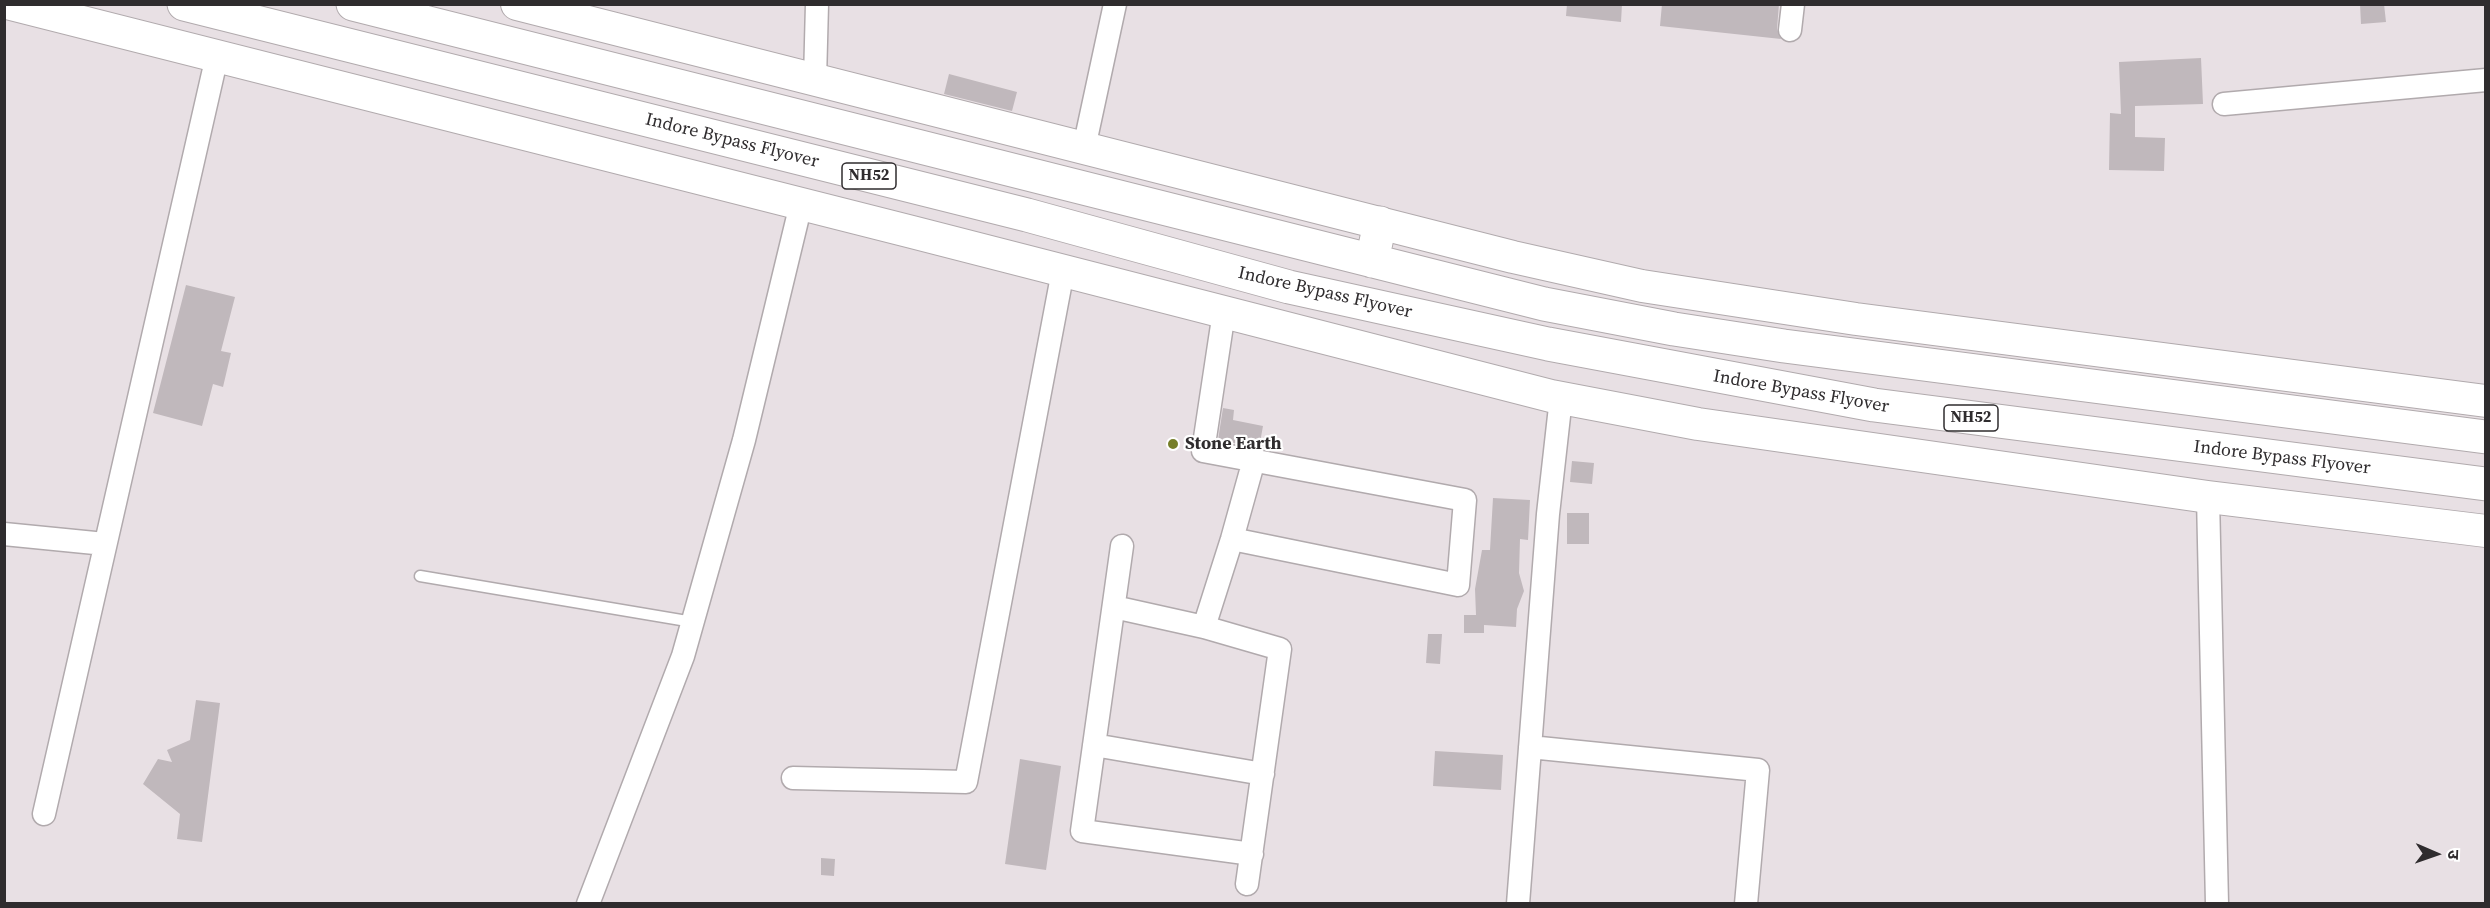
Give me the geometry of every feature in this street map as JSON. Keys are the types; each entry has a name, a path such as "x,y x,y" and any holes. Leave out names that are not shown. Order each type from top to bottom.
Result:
{"highway":[{"name":"Indore Bypass Flyover","path":"184,4 1027,215 1289,287 1461,325 1718,378 1874,405 2486,484"},
{"name":"NH52","path":"353,4 1544,304 1720,336 1819,351 2486,437"},
{"path":"1372,261 1380,223"}],"street":[{"path":"11,4 1561,398 1698,424 2208,497 2486,531"},
{"path":"517,4 1380,223 1642,286 1856,319 2486,401"},
{"path":"815,80 817,4"},
{"path":"1084,148 1115,4"},
{"path":"1790,30 1792,4"},
{"path":"44,814 217,56"},
{"path":"2224,104 2486,80"},
{"path":"588,903 615,838 683,656 744,440 801,204"},
{"path":"793,778 966,782 1063,271"},
{"path":"1224,312 1203,451 1465,500 1458,585 1232,539"},
{"path":"1518,903 1548,514 1561,398"},
{"path":"1204,627 1254,460"},
{"path":"2208,497 2217,903"},
{"path":"4,534 105,544"},
{"path":"1122,546 1082,831 1252,854"},
{"path":"1114,607 1204,627 1280,649 1247,884"},
{"path":"1094,745 1263,774"},
{"path":"1530,747 1758,770 1746,903"}],"lane":[{"path":"420,576 693,622"}],"building":[{"path":"1567,4 1622,4 1621,22 1566,16"},
{"path":"1662,4 1779,4 1777,29 1781,39 1660,26"},
{"path":"2360,4 2384,4 2386,22 2361,24"},
{"path":"2201,58 2203,104 2135,106 2135,137 2165,138 2164,171 2109,170 2110,113 2121,114 2119,62"},
{"path":"949,74 1017,92 1012,111 944,94"},
{"path":"186,285 235,297 221,351 231,353 223,387 213,384 202,426 153,413"},
{"path":"1223,408 1234,410 1233,420 1263,426 1259,448 1218,440"},
{"path":"1572,461 1594,463 1592,484 1570,482"},
{"path":"1493,498 1530,500 1528,540 1520,539 1519,573 1524,591 1517,609 1516,627 1484,625 1484,633 1464,633 1464,615 1476,615 1475,589 1482,550 1490,550"},
{"path":"1567,513 1589,513 1589,544 1567,544"},
{"path":"1428,634 1442,634 1440,664 1426,663"},
{"path":"196,700 220,703 202,842 177,839 180,814 143,784 158,759 172,762 167,750 190,740"},
{"path":"1435,751 1503,755 1501,790 1433,786"},
{"path":"1020,759 1061,766 1046,870 1005,864"},
{"path":"821,858 835,859 834,876 821,875"}],"place":[{"name":"Stone Earth","path":"1173,444"}]}
